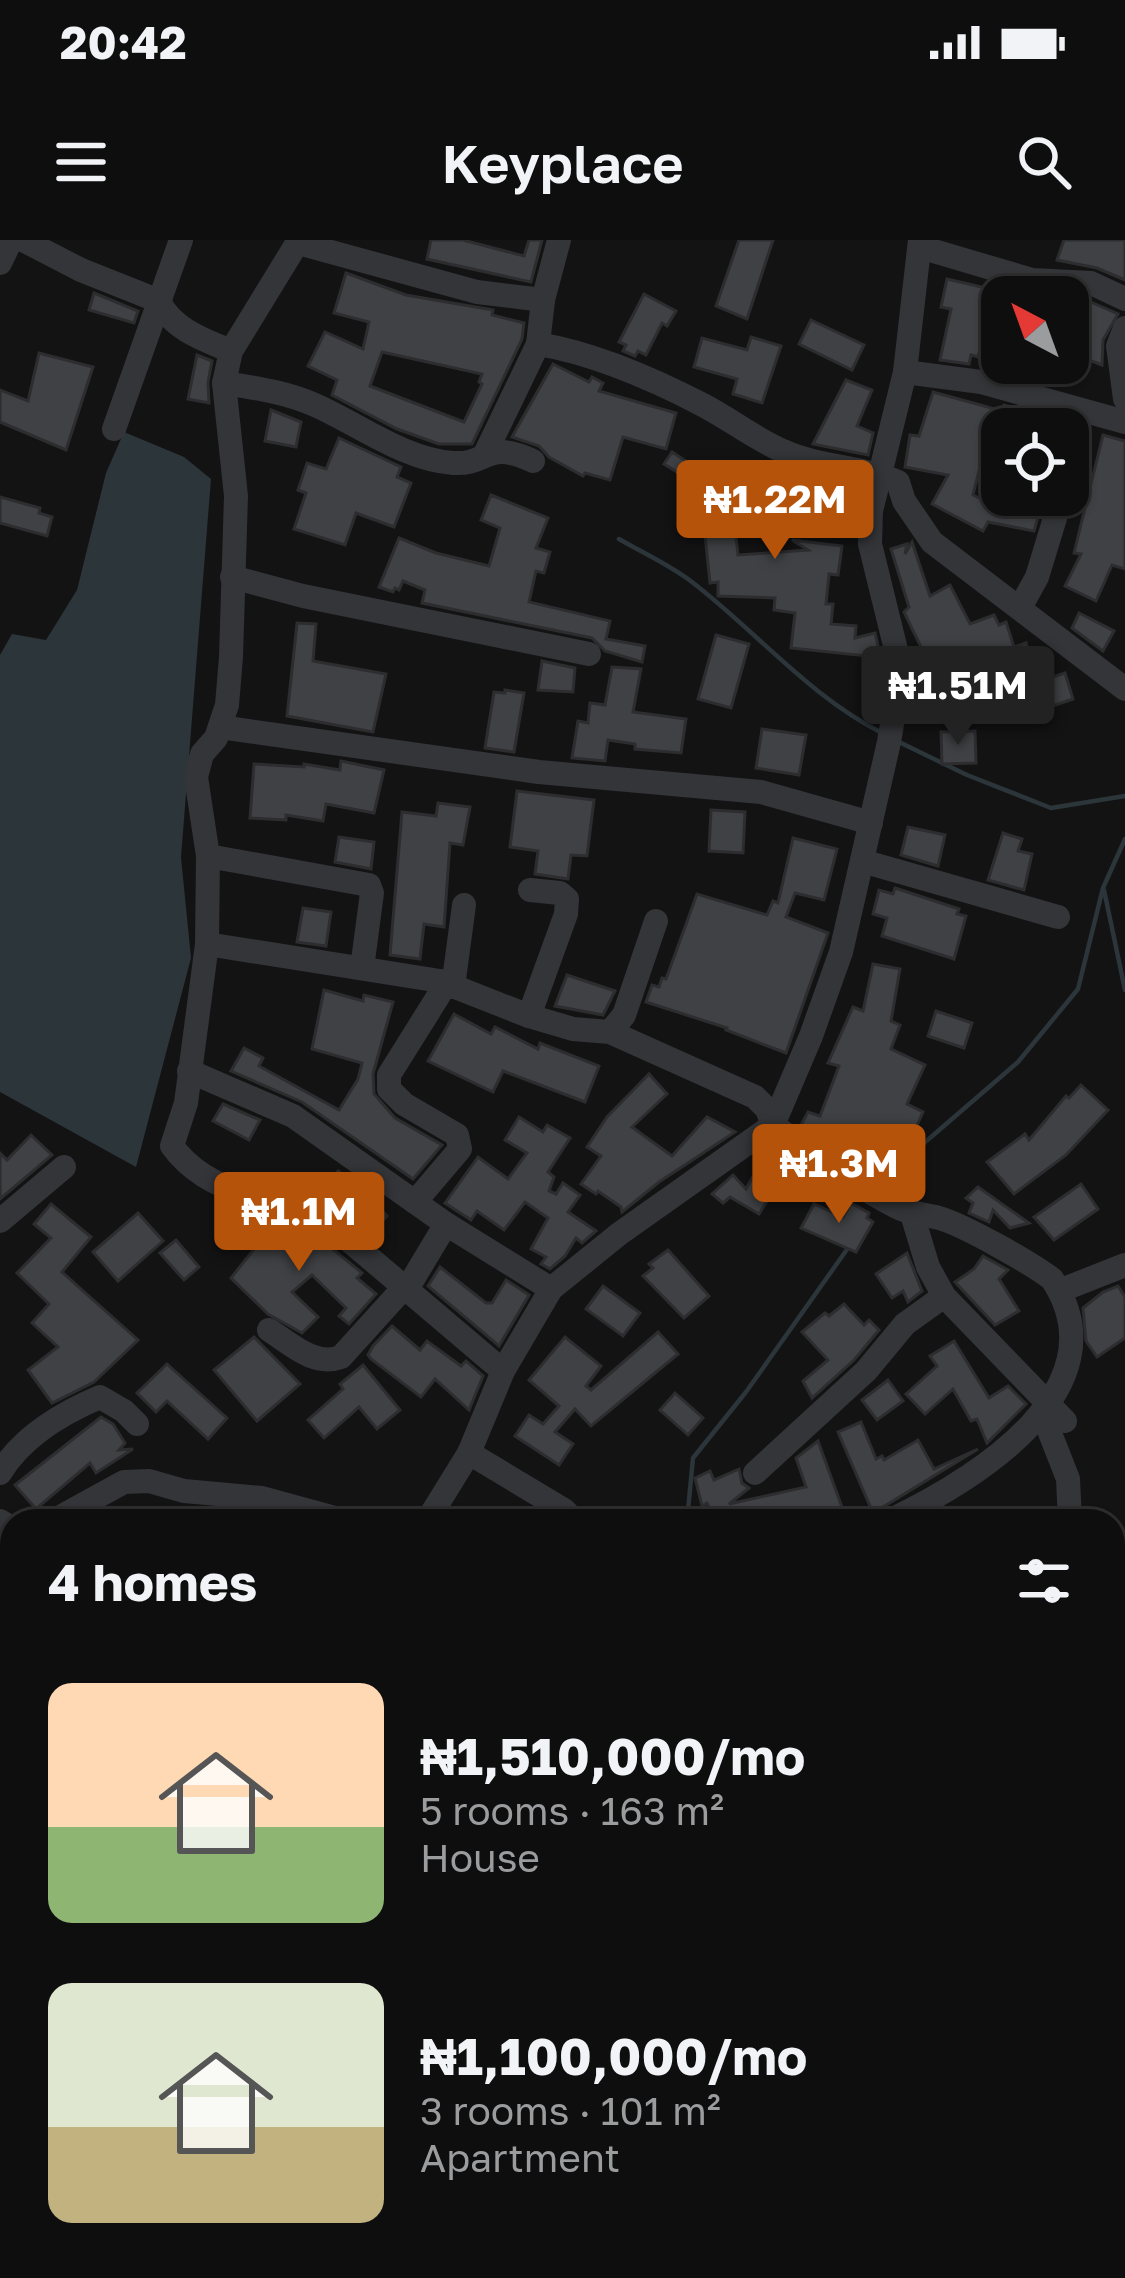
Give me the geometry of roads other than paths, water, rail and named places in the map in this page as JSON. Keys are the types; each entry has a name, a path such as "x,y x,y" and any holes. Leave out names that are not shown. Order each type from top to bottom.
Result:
{"street":[{"path":"0,263 10,240"},
{"path":"23,240 160,301 182,328 231,351"},
{"path":"114,430 181,240"},
{"path":"486,452 538,344 559,240"},
{"path":"503,1371 299,1198 278,1187 248,1192 219,1184 182,1159 172,1146 186,1103 207,944 208,856 196,777 202,754 220,727 230,673 236,496 224,383 231,351 298,242 477,292 544,301"},
{"path":"434,1509 469,1453 503,1371 551,1289 619,1234 772,1125 811,1036 841,952 901,670 870,544 871,511 905,372 920,244 1032,280 1090,284 1125,299"},
{"path":"1125,328 1118,346 1125,399"},
{"path":"538,344 634,374 701,404 779,450 820,466 879,473 898,482 904,501 932,542 1125,688"},
{"path":"905,372 981,382 1125,422"},
{"path":"224,383 277,391 418,454 455,463 486,452 514,452 533,461"},
{"path":"1046,398 1053,408"},
{"path":"1019,608 1037,578 1056,516"},
{"path":"232,577 303,596 589,654"},
{"path":"220,727 538,772 761,792 871,823"},
{"path":"208,856 369,885 362,968"},
{"path":"862,861 1058,917"},
{"path":"529,1016 566,914 567,899 560,893 530,890"},
{"path":"415,1202 460,1149 457,1136 404,1104 389,1089 389,1075 447,984 464,905"},
{"path":"610,1032 623,1015 656,921"},
{"path":"207,944 447,984 573,1029 610,1032 755,1097 767,1109 772,1125 840,1173 912,1214 942,1219 1051,1277 1090,1315 1097,1332"},
{"path":"189,1071 293,1115 446,1224 551,1289"},
{"path":"0,1221 64,1167"},
{"path":"912,1214 928,1267 944,1296 1064,1421 1069,1509"},
{"path":"269,1330 309,1357 341,1357 407,1289 446,1224"},
{"path":"1064,1289 1125,1265"},
{"path":"755,1473 866,1371 905,1324 944,1296"},
{"path":"0,1473 8,1460 62,1413 100,1397 136,1424"},
{"path":"914,1509 976,1479 1064,1421"},
{"path":"469,1453 562,1509"},
{"path":"75,1509 124,1482 149,1481 302,1509"}],"waterway":[{"path":"619,539 692,582 808,683 884,734"},
{"path":"899,742 1051,808 1125,796"},
{"path":"889,1190 923,1144 1018,1062 1078,989 1103,888 1125,839"},
{"path":"1104,890 1125,990"},
{"path":"688,1509 693,1458 848,1248"}]}
